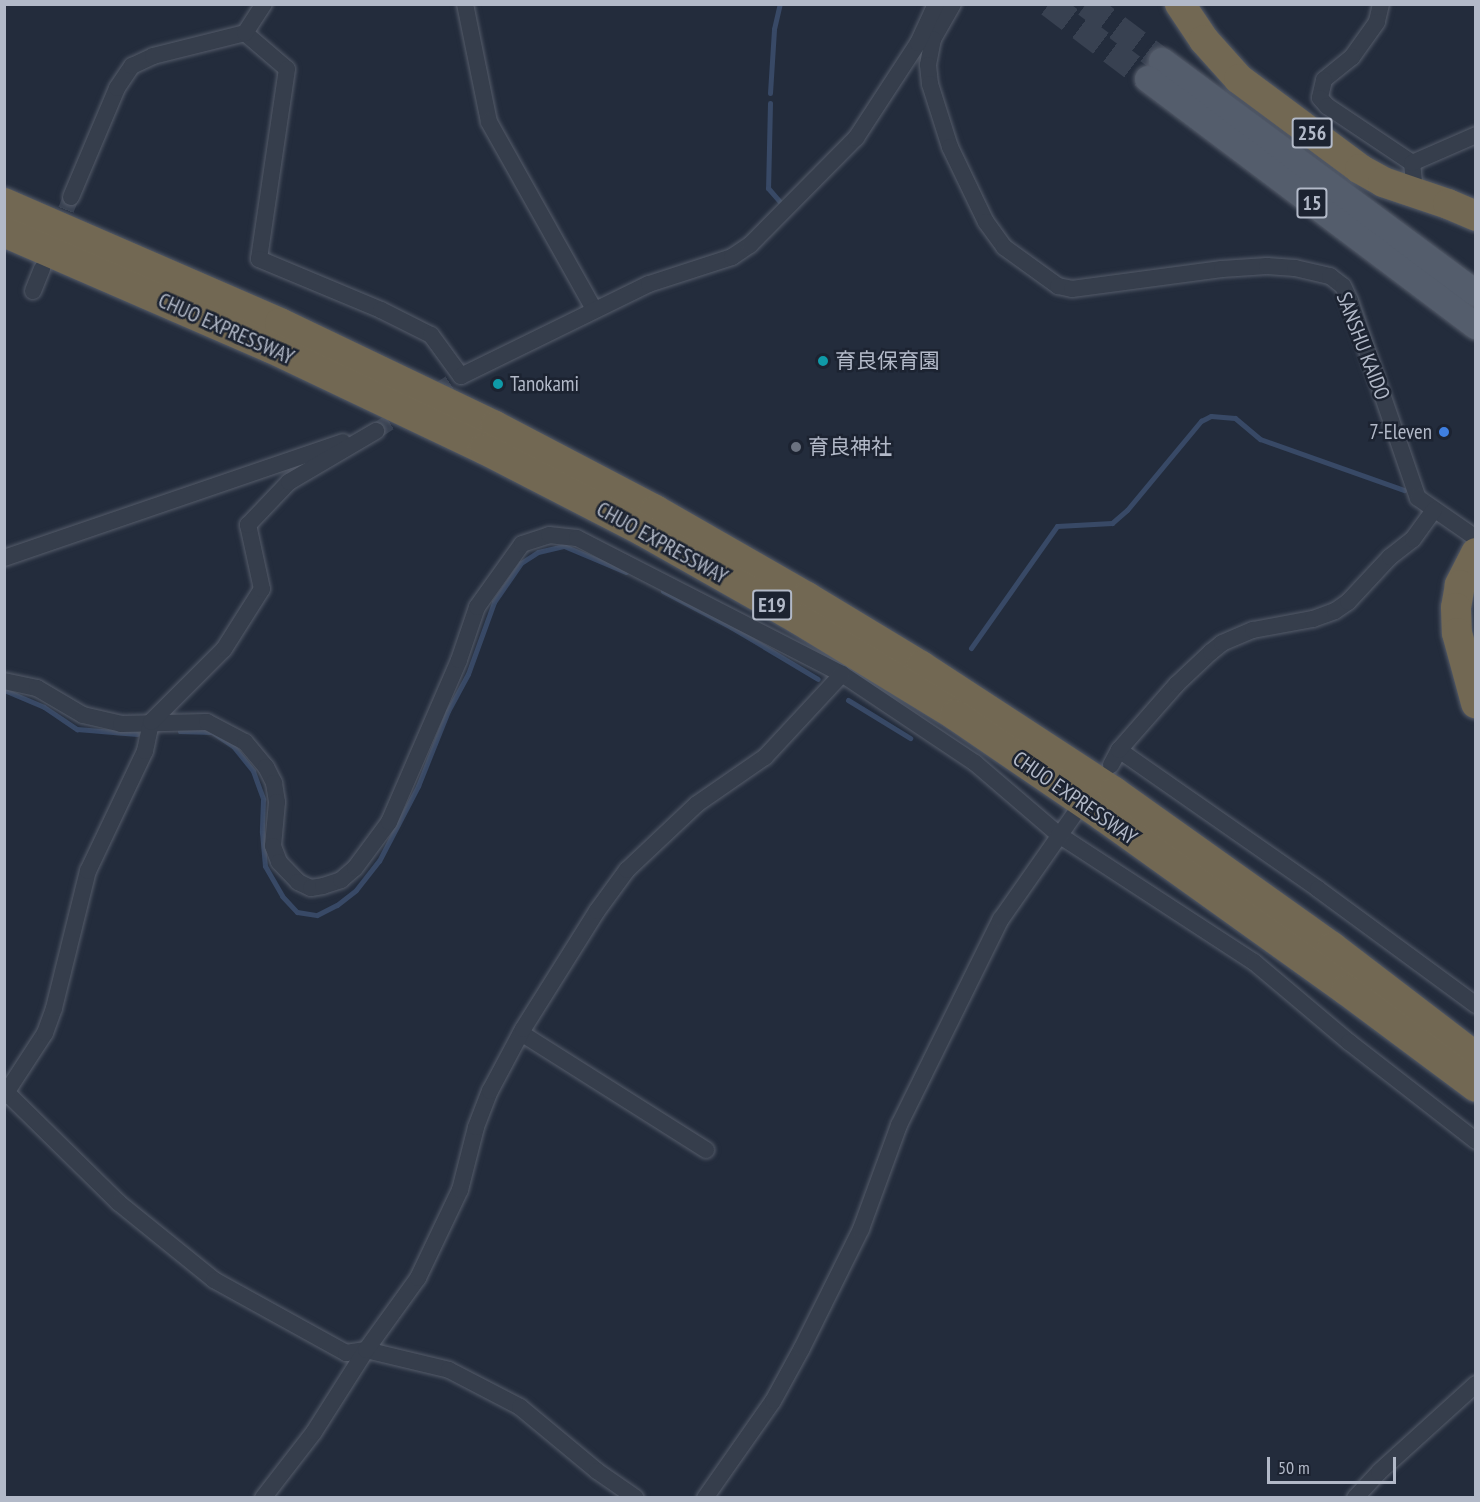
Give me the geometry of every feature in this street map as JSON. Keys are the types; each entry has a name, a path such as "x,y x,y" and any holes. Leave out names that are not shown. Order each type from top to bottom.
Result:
{"highway":[{"name":"256","path":"1180,4 1204,40 1239,79 1360,169 1383,182 1476,216"},
{"name":"CHUO EXPRESSWAY","path":"4,203 280,323 495,426 656,510 807,597 921,666 1114,792 1332,947 1476,1057"},
{"name":"CHUO EXPRESSWAY","path":"4,232 271,348 474,443 643,531 798,620 955,716 1103,816 1346,990 1476,1087"},
{"path":"1476,553 1460,585 1456,608 1457,633 1476,702"}],"main road":[{"name":"15","path":"1476,293 1155,70 1476,326"}],"street":[{"path":"71,197 117,88 132,66 153,56 245,33 264,4"},
{"path":"465,4 489,122 594,309"},
{"path":"245,33 287,69 259,259 381,310 431,335 461,376 649,284 732,256 750,245 856,138 918,43 936,4"},
{"name":"SANSHU KAIDO","path":"953,4 933,39 928,65 930,84 950,147 986,222 1004,247 1058,286 1086,288 1222,269 1267,266 1295,268 1330,276 1342,286 1350,301 1418,498 1476,538"},
{"path":"1381,4 1377,22 1352,57 1324,80 1320,98 1327,106 1412,163"},
{"path":"1412,163 1476,135"},
{"path":"1412,163 1415,194"},
{"path":"33,291 42,269"},
{"path":"4,558 376,431 290,482 248,525 262,590 224,649 151,722 145,751 88,872 54,1008 45,1033 6,1095 118,1203 214,1280 346,1353 366,1350 449,1370 520,1407 597,1471 636,1497"},
{"path":"1434,510 1413,539 1390,557 1348,602 1335,611 1313,619 1253,630 1216,648 1177,684 1115,757 1318,889 1476,1005"},
{"path":"4,681 37,688 82,715 121,724 207,722 245,742 266,767 274,783 277,802 273,846 279,862 298,882 311,888 341,880 369,851 389,822 459,660 477,607 522,544 549,535 577,538 843,675 975,763 1059,835 1254,962 1348,1042 1476,1142"},
{"path":"263,1497 314,1432 366,1350 418,1278 460,1190 476,1127 490,1091 521,1034 597,911 627,870 697,804 765,757 843,675"},
{"path":"705,1497 773,1401 802,1348 861,1228 899,1125 930,1067 976,968 1001,920 1073,816"},
{"path":"521,1034 706,1150"},
{"path":"1355,1497 1476,1384"}],"waterway":[{"path":"770,93 774,29 780,4"},
{"path":"770,103 768,188 781,203"},
{"path":"971,648 1057,526 1112,523 1127,510 1201,421 1211,416 1235,418 1260,439 1404,490"},
{"path":"180,731 212,732 233,746 253,771 263,799 262,832 265,866 282,896 297,912 317,915 337,905 356,890 379,861 418,786 448,711 468,674 494,602 521,563 538,552 564,546 626,572"},
{"path":"663,591 731,627 818,679"},
{"path":"4,690 44,707 77,729 137,734"},
{"path":"848,700 910,738"}],"tunnel":[{"path":"1049,4 1148,79"},
{"path":"1086,4 1162,61"},
{"path":"57,232 71,197"},
{"path":"376,431 461,376"}],"place":[{"name":"育良保育園","path":"823,361"},
{"name":"Tanokami","path":"498,384"},
{"name":"7-Eleven","path":"1444,432"},
{"name":"育良神社","path":"796,447"}]}
